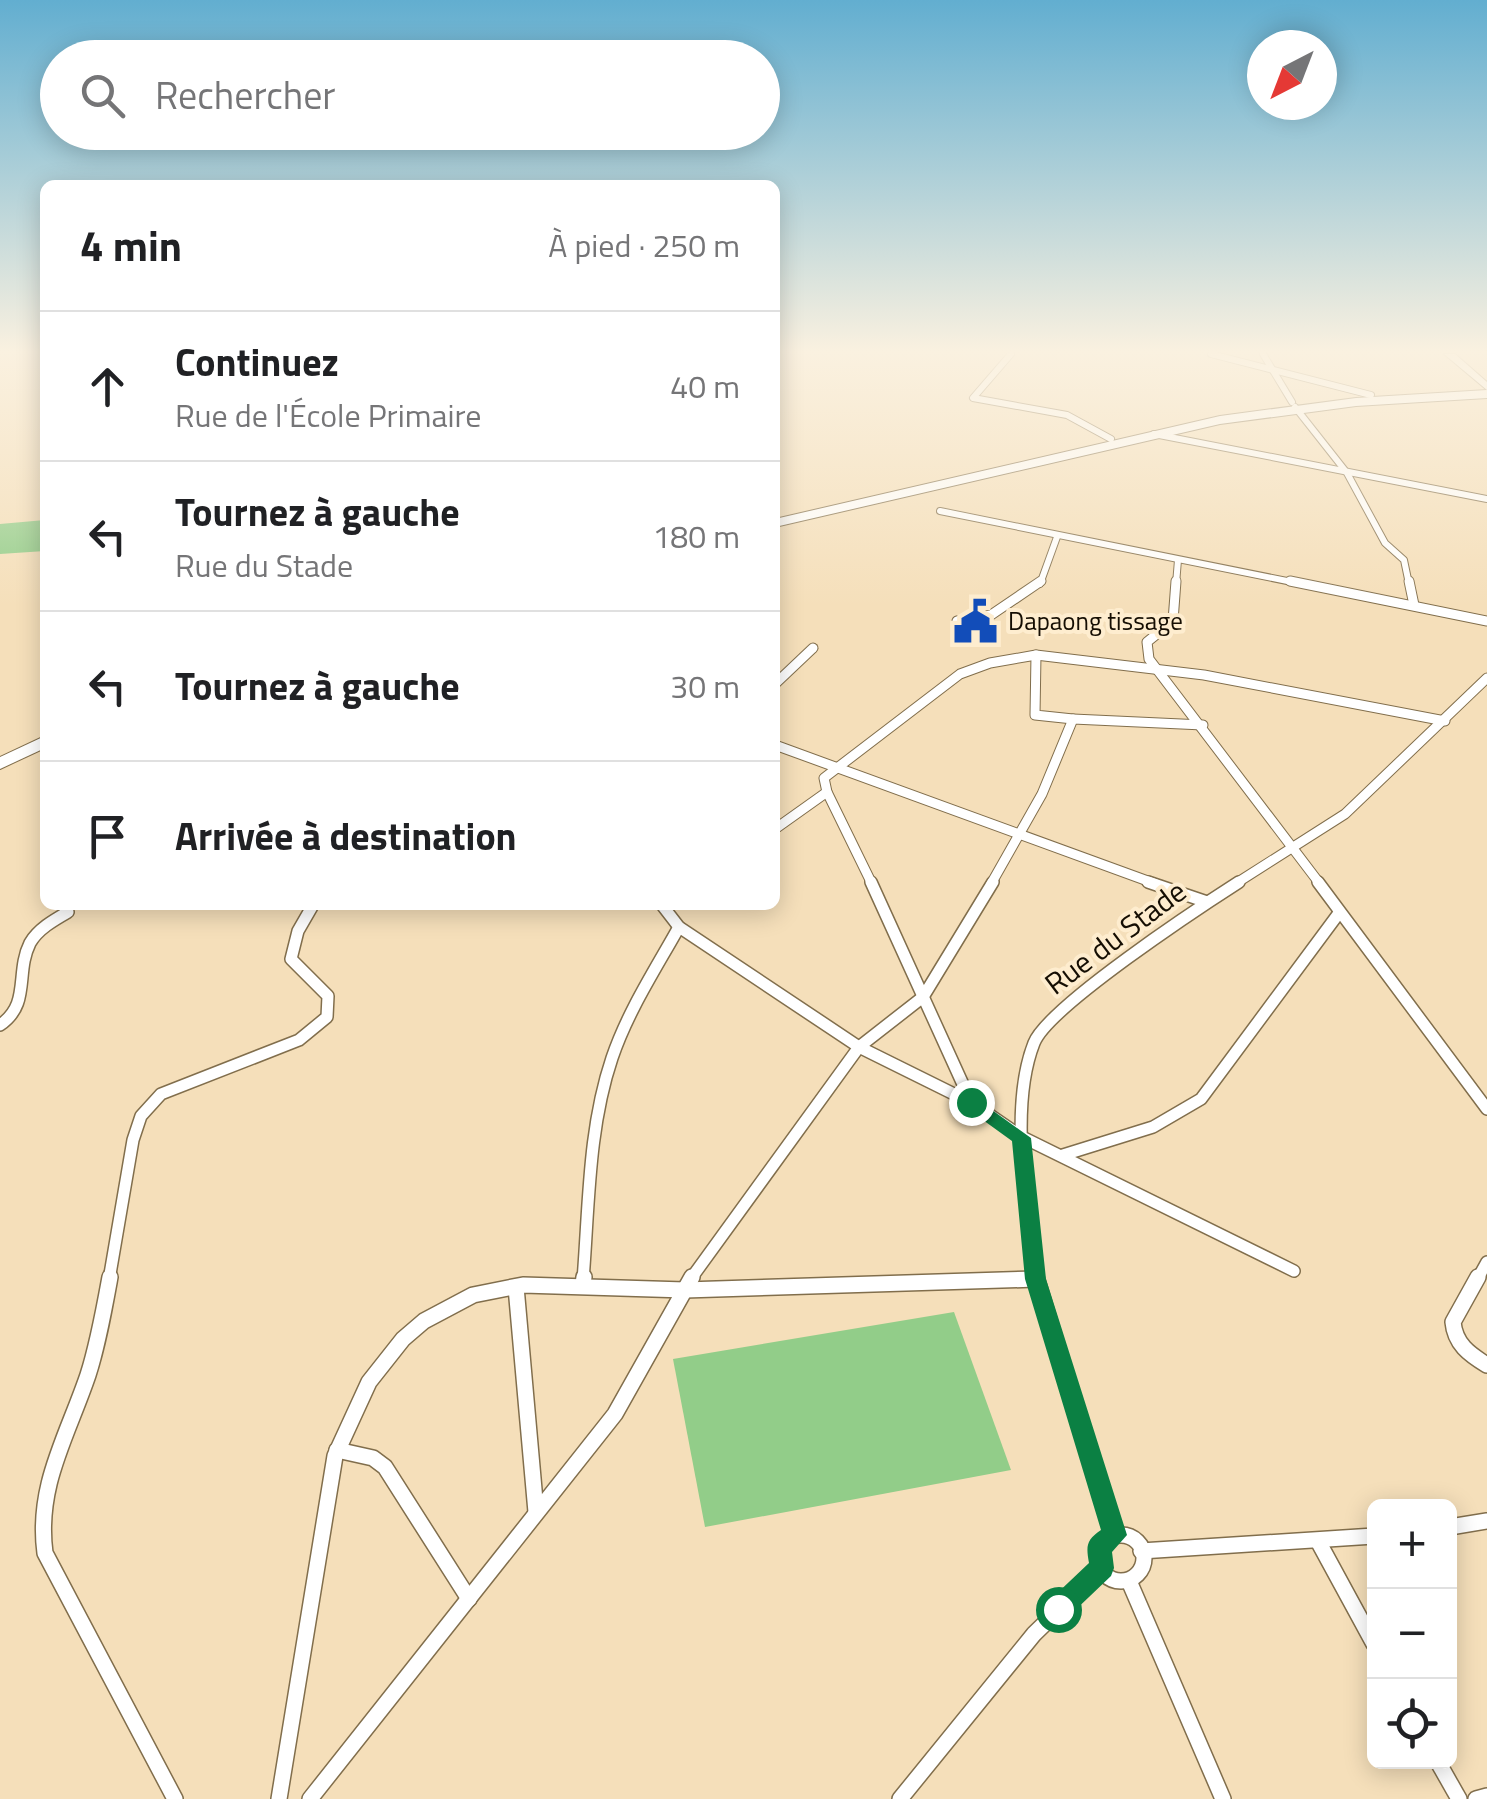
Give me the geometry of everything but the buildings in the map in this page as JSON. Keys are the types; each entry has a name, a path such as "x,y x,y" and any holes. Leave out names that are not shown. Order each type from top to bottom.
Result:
{"highway":[{"path":"780,519 1110,438"},
{"path":"780,519 1125,438"},
{"path":"0,753 40,733"},
{"path":"0,764 40,744"}],"street":[{"path":"1178,438 1347,474 1487,498"},
{"path":"1319,438 1347,474 1385,543 1404,560 1414,605"},
{"path":"940,511 1487,621"},
{"path":"957,621 986,616 1028,596 1039,586 1057,537"},
{"path":"1178,560 1173,620 1147,642 1149,659 1294,846 1487,1109"},
{"path":"780,679 813,648"},
{"path":"1036,655 1035,714 1203,725"},
{"path":"971,1102 827,792 824,778 838,766 960,674 990,663 1036,655 1159,669 1445,721"},
{"name":"Rue du Stade","path":"1114,1535 1036,1279 1022,1138 1025,1073 1040,1031 1072,1001 1207,902 1345,814 1487,678"},
{"path":"310,1799 615,1414 683,1290 859,1047 923,996 956,947 1042,794 1073,719"},
{"path":"780,747 1016,836 1207,902"},
{"path":"780,825 827,792"},
{"path":"175,1799 45,1553 38,1526 40,1498 94,1354 133,1140 141,1116 161,1094 299,1040 328,1017 328,996 291,960 298,931 310,910"},
{"path":"667,910 680,927 859,1047 971,1102 1022,1138 1294,1271"},
{"path":"0,1024 10,1020 19,1007 31,942 68,912"},
{"path":"1062,1155 1166,1122 1201,1098 1340,913"},
{"path":"582,1284 597,1139 609,1070 624,1028 680,927"},
{"path":"1487,1262 1453,1322 1453,1333 1465,1350 1487,1365"},
{"path":"279,1799 296,1682 346,1418 364,1384 392,1350 455,1302 497,1288 582,1284 683,1290 1036,1279"},
{"path":"516,1287 536,1513"},
{"path":"337,1450 373,1458 385,1467 470,1599"},
{"path":"1457,1526 1487,1521"},
{"path":"1114,1535 1130,1539 1142,1551 1142,1573 1129,1581 1114,1578 1102,1568 1098,1546 1114,1535"},
{"path":"1142,1551 1367,1537"},
{"path":"1318,1541 1367,1631"},
{"path":"900,1799 1034,1634 1102,1568"},
{"path":"1129,1581 1223,1799"},
{"path":"1442,1769 1459,1799"},
{"path":"1476,1799 1487,1796"}],"green space":[{"path":"40,520 40,551 0,554 0,524"},
{"path":"954,1312 1011,1470 705,1527 673,1359"}],"place":[{"name":"Dapaong tissage","path":"975,621"}],"route":[{"path":"971,1102 1022,1138 1036,1279 1114,1535 1098,1546 1102,1568 1058,1609"}]}
